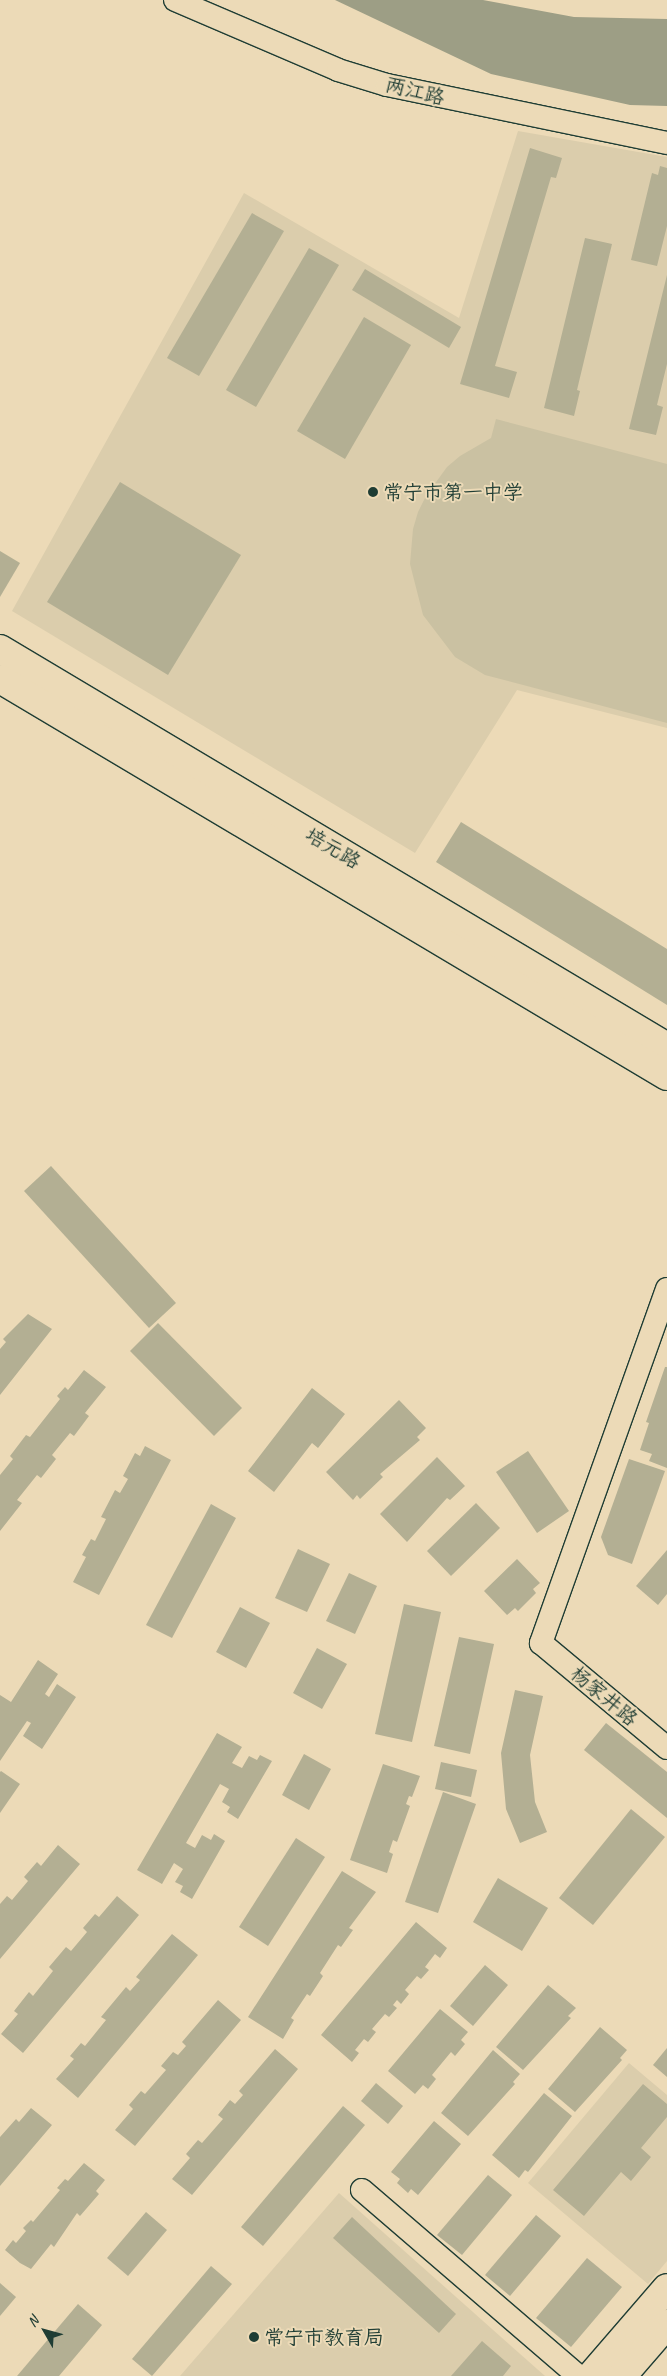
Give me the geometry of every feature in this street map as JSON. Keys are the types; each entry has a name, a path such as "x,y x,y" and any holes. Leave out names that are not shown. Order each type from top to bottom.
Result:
{"main road":[{"name":"培元路","path":"0,650 667,1047"},
{"name":"培元路","path":"0,679 667,1076"},
{"path":"592,2376 667,2288"},
{"path":"622,2376 667,2324"}],"street":[{"name":"两江路","path":"175,0 338,70 378,82 438,98 667,143"},
{"path":"662,1324 667,1289"},
{"name":"杨家井路","path":"662,1324 540,1644 667,1748"},
{"path":"362,2190 578,2376"}],"shaded area":[{"path":"335,0 483,0 574,17 667,19 667,106 630,105 491,74"},
{"name":"常宁市第一中学","path":"518,131 667,157 667,728 517,690 415,853 12,611 244,193 459,318"},
{"path":"496,419 667,464 667,723 485,675 455,657 423,615 410,564 413,529 418,512 426,496 447,467 460,456 491,438"},
{"path":"629,2063 667,2095 667,2261 648,2284 528,2183"},
{"path":"339,2193 545,2376 180,2376"}],"building":[{"path":"530,148 562,158 556,178 551,177 495,366 517,372 509,398 460,384"},
{"path":"660,166 667,168 667,226 657,266 631,260 652,173 658,175"},
{"path":"252,213 284,231 199,376 167,358"},
{"path":"585,238 612,244 577,390 580,391 574,416 544,408"},
{"path":"309,248 339,265 256,407 226,390"},
{"path":"365,269 461,327 449,348 352,290"},
{"path":"667,275 667,364 657,405 663,407 656,435 629,429"},
{"path":"364,317 411,345 345,459 297,431"},
{"path":"120,482 241,555 168,675 47,602"},
{"path":"0,551 20,563 0,597"},
{"path":"461,822 667,949 667,1005 436,862"},
{"path":"51,1166 176,1303 149,1328 24,1191"},
{"path":"28,1314 52,1329 0,1395 0,1349 6,1342 3,1339"},
{"path":"158,1323 242,1408 214,1436 130,1351"},
{"path":"665,1367 667,1367 667,1468 649,1461 652,1454 640,1450 649,1423 646,1422"},
{"path":"84,1370 106,1387 85,1413 89,1416 74,1436 70,1433 52,1455 56,1459 41,1478 37,1475 17,1500 22,1503 0,1531 0,1475 13,1459 10,1456 26,1435 30,1437 60,1399 57,1396 65,1387 68,1390"},
{"path":"312,1388 345,1414 318,1448 312,1443 274,1492 248,1471"},
{"path":"399,1400 426,1428 417,1437 420,1440 380,1474 383,1477 360,1499 357,1495 353,1500 326,1472"},
{"path":"145,1446 171,1460 99,1595 73,1582 86,1557 82,1555 91,1539 95,1541 106,1519 101,1517 115,1490 120,1493 128,1479 123,1476 135,1453 140,1456"},
{"path":"528,1451 569,1511 537,1533 496,1472"},
{"path":"437,1457 465,1486 450,1500 447,1498 407,1542 380,1514"},
{"path":"629,1459 665,1471 632,1564 608,1555 601,1537"},
{"path":"476,1503 500,1528 451,1576 427,1551"},
{"path":"211,1504 236,1518 172,1638 146,1625"},
{"path":"298,1549 330,1564 307,1612 275,1598"},
{"path":"667,1550 667,1594 658,1605 636,1586"},
{"path":"517,1559 540,1583 533,1589 536,1593 518,1611 515,1608 507,1615 484,1591"},
{"path":"349,1573 377,1586 355,1634 326,1621"},
{"path":"404,1604 441,1612 412,1742 375,1734"},
{"path":"240,1607 270,1623 246,1668 216,1652"},
{"path":"459,1637 494,1644 470,1754 434,1746"},
{"path":"317,1648 347,1664 322,1709 293,1693"},
{"path":"38,1660 58,1674 45,1694 49,1697 57,1684 76,1697 42,1749 23,1736 31,1723 27,1721 0,1761 0,1695 11,1702"},
{"path":"515,1690 543,1696 530,1755 535,1802 547,1832 520,1843 506,1809 501,1753"},
{"path":"606,1723 667,1772 667,1818 584,1750"},
{"path":"217,1733 242,1747 232,1763 242,1768 249,1756 257,1760 260,1755 272,1761 238,1819 227,1812 230,1807 222,1802 229,1789 220,1784 186,1843 195,1848 202,1835 211,1840 214,1834 225,1841 192,1899 180,1892 183,1886 175,1882 183,1869 174,1863 162,1884 137,1870"},
{"path":"304,1754 331,1769 309,1810 282,1795"},
{"path":"441,1762 477,1770 471,1797 435,1789"},
{"path":"383,1764 420,1776 412,1797 409,1796 406,1804 410,1806 397,1842 393,1840 389,1852 393,1854 387,1873 350,1860"},
{"path":"0,1772 20,1784 0,1813"},
{"path":"443,1792 476,1804 438,1913 405,1902"},
{"path":"631,1809 665,1837 593,1925 559,1898"},
{"path":"296,1838 325,1857 268,1946 239,1927"},
{"path":"58,1845 80,1864 0,1959 0,1904 7,1896 12,1900 28,1881 24,1877 37,1862 41,1866"},
{"path":"342,1871 376,1892 349,1928 353,1930 341,1947 338,1945 320,1973 323,1976 310,1996 307,1994 291,2018 294,2020 283,2039 248,2017"},
{"path":"498,1878 548,1908 522,1951 473,1922"},
{"path":"117,1896 139,1915 23,2053 1,2034 18,2014 14,2011 29,1992 33,1996 53,1971 49,1967 66,1947 71,1951 87,1932 83,1928 95,1914 99,1917"},
{"path":"416,1922 447,1948 440,1958 435,1954 425,1967 429,1970 421,1979 417,1976 405,1990 409,1994 401,2004 397,2000 393,2005 397,2008 389,2017 385,2014 372,2029 376,2032 368,2042 364,2039 355,2050 359,2053 352,2062 321,2035"},
{"path":"172,1934 198,1955 78,2098 56,2079 74,2059 70,2056 81,2043 85,2046 106,2020 101,2017 126,1987 130,1991 140,1980 136,1977"},
{"path":"485,1965 508,1985 473,2026 450,2006"},
{"path":"548,1985 576,2008 568,2016 571,2018 523,2070 496,2047"},
{"path":"218,2000 241,2020 135,2146 115,2130 133,2109 129,2105 141,2091 145,2094 166,2070 161,2066 173,2052 178,2055 186,2046 182,2042"},
{"path":"440,2009 468,2032 461,2040 465,2044 455,2056 451,2052 432,2075 436,2079 428,2089 423,2085 415,2094 388,2071"},
{"path":"600,2027 627,2050 620,2058 622,2060 575,2112 548,2089"},
{"path":"667,2048 667,2077 653,2065"},
{"path":"275,2049 298,2069 192,2195 172,2179 190,2158 186,2154 198,2140 202,2143 223,2119 218,2115 230,2100 235,2104 243,2095 239,2091"},
{"path":"493,2050 520,2074 513,2082 515,2084 468,2136 441,2113"},
{"path":"376,2083 403,2106 388,2124 361,2101"},
{"path":"643,2084 667,2104 667,2117 641,2148 651,2157 631,2181 621,2172 584,2216 553,2190"},
{"path":"544,2093 572,2116 528,2172 525,2170 519,2178 492,2155"},
{"path":"343,2106 365,2125 263,2246 241,2227"},
{"path":"31,2108 52,2125 0,2186 0,2137 16,2119 19,2122"},
{"path":"434,2121 461,2144 418,2195 411,2189 408,2193 397,2183 400,2179 391,2172"},
{"path":"84,2163 105,2180 96,2191 99,2194 80,2216 77,2213 54,2247 51,2244 31,2269 20,2263 5,2250 13,2240 16,2243 26,2231 23,2228 31,2220 33,2222 60,2190 57,2188 65,2179 68,2181"},
{"path":"488,2175 512,2195 462,2255 437,2235"},
{"path":"146,2212 167,2230 128,2276 107,2258"},
{"path":"536,2215 561,2236 510,2296 485,2275"},
{"path":"352,2217 456,2314 439,2333 333,2238"},
{"path":"587,2258 622,2287 571,2347 536,2318"},
{"path":"211,2266 232,2284 152,2376 132,2359"},
{"path":"0,2283 16,2297 0,2316"},
{"path":"78,2304 102,2325 59,2376 17,2376"},
{"path":"482,2341 511,2366 503,2376 451,2376"}],"place":[{"name":"常宁市第一中学","path":"373,492"},
{"name":"常宁市教育局","path":"254,2337"}]}
